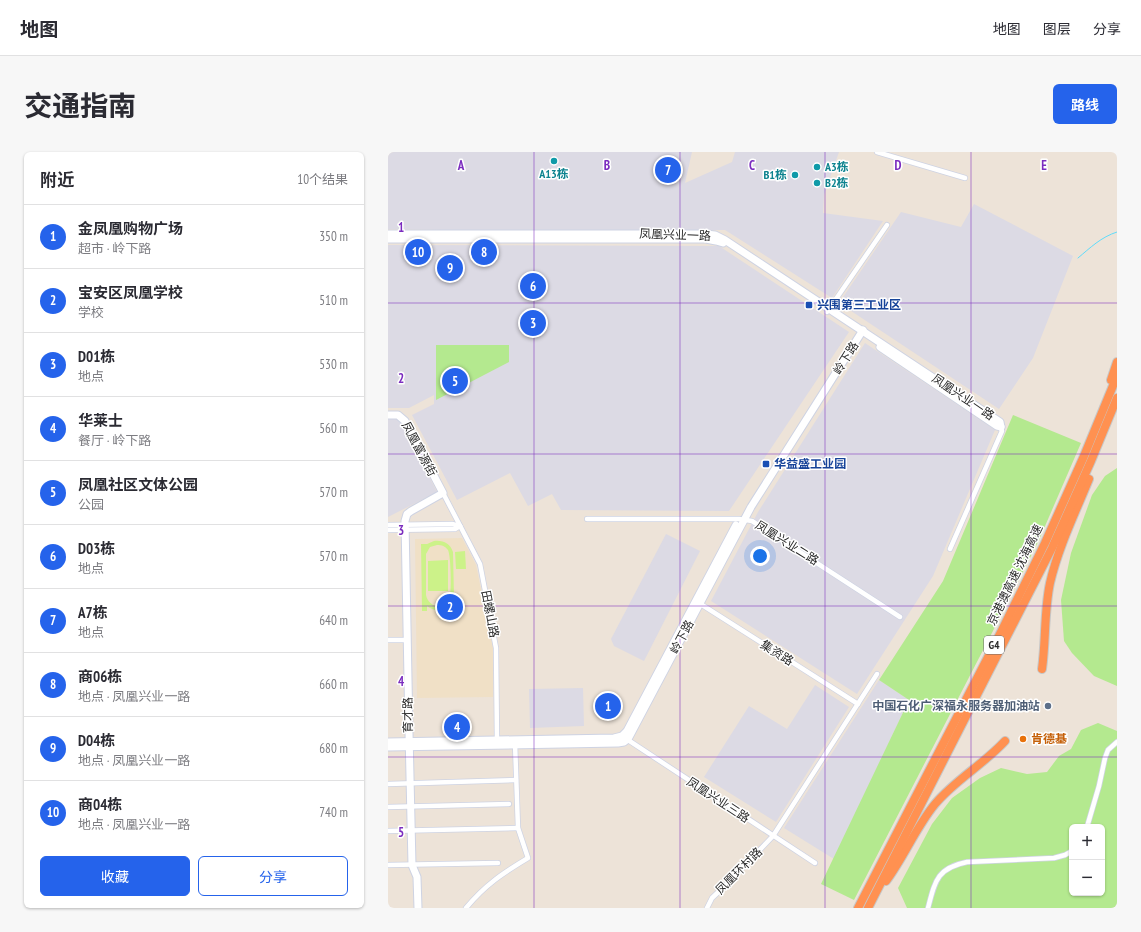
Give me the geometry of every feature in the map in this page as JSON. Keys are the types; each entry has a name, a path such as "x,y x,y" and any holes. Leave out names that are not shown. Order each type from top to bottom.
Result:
{"highway":[{"path":"1084,456 1117,362"},
{"name":"京港澳高速 沈海高速","path":"858,908 1002,630 1045,543 1084,456 1117,376"},
{"name":"京港澳高速 沈海高速","path":"870,905 1052,548 1117,398"},
{"path":"1042,669 1047,607 1052,575 1059,553 1099,453 1108,419"},
{"path":"870,905 896,869 934,805 948,790 979,766 1005,741"}],"street":[{"path":"877,152 965,178"},
{"path":"828,310 887,225"},
{"name":"凤凰兴业一路","path":"388,234 712,234 725,240 828,310 1000,422 1001,427"},
{"name":"凤凰兴业一路","path":"388,239 710,239 723,244 828,310"},
{"name":"岭下路","path":"625,738 742,519 860,331"},
{"name":"凤凰富源街","path":"388,415 398,415 406,421 443,493"},
{"path":"950,549 1002,431 1001,427"},
{"name":"田螺山路","path":"443,493 480,564 496,648 497,742"},
{"name":"育才路","path":"418,908 417,877 412,865 406,516 409,512 443,493"},
{"name":"凤凰兴业二路","path":"587,519 742,519 756,523 900,617"},
{"path":"388,525 455,529 460,526"},
{"path":"388,530 406,527"},
{"name":"集资路","path":"697,602 858,704"},
{"path":"388,640 407,640"},
{"name":"凤凰环村路","path":"707,908 712,898 773,836 877,674"},
{"path":"388,742 409,744 497,742 615,743 622,742 625,738"},
{"name":"凤凰兴业三路","path":"625,738 815,863"},
{"path":"466,908 498,877 528,858 518,828 515,742"},
{"path":"1088,824 1098,792 1105,758 1108,750 1117,742"},
{"path":"388,747 409,744"},
{"path":"388,784 516,780"},
{"path":"388,807 509,804"},
{"path":"388,831 518,828"},
{"path":"928,908 935,884 941,875 949,868 957,864 967,862 1054,858 1069,852"},
{"path":"388,865 498,863"}],"shaded area":[{"path":"388,152 692,152 685,183 732,162 735,152 839,152 824,195 823,213 883,221 832,298 725,230 500,231 388,229"},
{"path":"974,204 1073,256 1033,358 999,409 839,303 901,212 961,227"},
{"path":"388,245 719,246 849,332 729,511 561,510 552,494 528,506 510,473 457,500 412,415 434,404 434,395 409,408 388,408"},
{"path":"865,343 995,430 933,576 857,694 711,601 758,512"},
{"path":"388,417 398,417 437,492 388,517"},
{"path":"666,534 700,551 644,661 614,646 611,639"},
{"path":"462,538 476,565 493,648 493,697 417,698 415,539"},
{"path":"879,680 909,700 834,859 784,828"},
{"path":"815,685 849,707 776,822 704,777 749,706 787,729"},
{"path":"583,688 584,726 530,728 529,689"}],"green space":[{"path":"436,345 509,345 509,362 436,400"},
{"path":"1013,415 1081,443 1039,540 854,900 821,884 909,700 879,680 943,581"},
{"path":"1117,468 1117,686 1094,676 1072,653 1064,641 1061,600 1071,553 1092,495 1105,476"},
{"path":"434,541 440,541 448,544 453,552 454,598 450,606 443,610 435,610 427,606 427,611 422,611 421,544 427,544","holes":["437,545 445,547 448,550 451,575 449,600 446,604 440,607 433,605 427,599 426,595 426,554 430,547"]},
{"path":"465,551 466,569 456,569 455,552"},
{"path":"448,560 448,591 428,591 428,561"},
{"path":"1098,723 1117,731 1117,908 907,908 898,888 932,824 952,798 980,778 1001,768 1027,774 1047,772 1059,756 1071,749 1081,730"}],"waterway":[{"path":"1078,258 1101,240 1117,232"}],"place":[{"name":"A13栋","path":"554,161"},
{"name":"A3栋","path":"817,167"},
{"name":"A7栋","path":"668,170"},
{"name":"B1栋","path":"795,175"},
{"name":"B2栋","path":"817,183"},
{"name":"商04栋","path":"418,252"},
{"name":"商06栋","path":"484,252"},
{"name":"D04栋","path":"450,268"},
{"name":"D03栋","path":"533,286"},
{"name":"兴围第三工业区","path":"809,305"},
{"name":"D01栋","path":"533,323"},
{"name":"凤凰社区文体公园","path":"455,381"},
{"name":"华益盛工业园","path":"766,464"},
{"name":"宝安区凤凰学校","path":"450,607"},
{"name":"金凤凰购物广场","path":"608,706"},
{"name":"中国石化广深福永服务器加油站","path":"1048,706"},
{"name":"华莱士","path":"457,727"},
{"name":"肯德基","path":"1023,739"}]}
